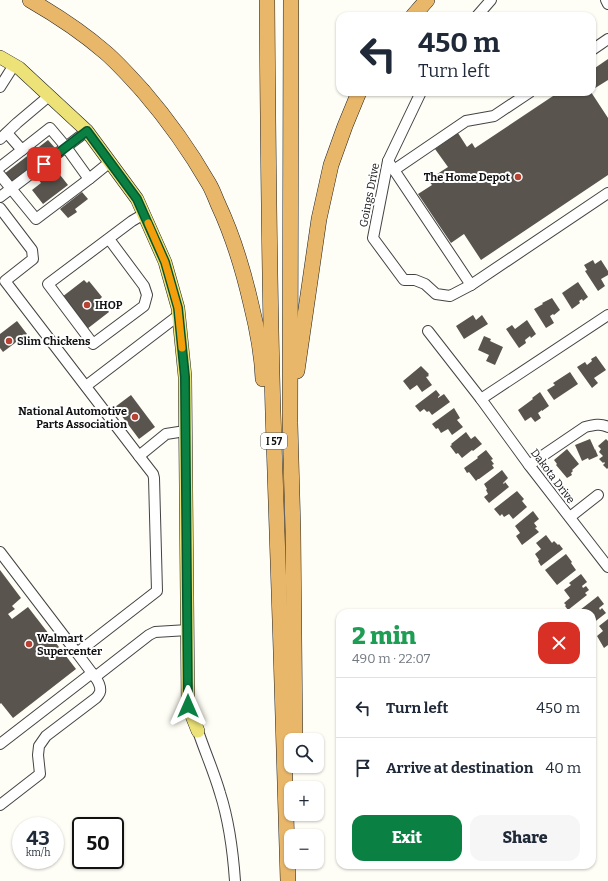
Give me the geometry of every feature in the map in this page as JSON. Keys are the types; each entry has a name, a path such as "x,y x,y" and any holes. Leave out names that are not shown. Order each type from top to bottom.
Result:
{"highway":[{"path":"30,0 74,28 105,52 126,73 158,109 184,144 210,185 225,219 238,254 245,279 263,365 275,603 280,635"},
{"name":"I 57","path":"267,0 268,193 273,409 288,881"},
{"name":"I 57","path":"291,0 290,423 293,531 295,733"},
{"path":"416,12 427,0"},
{"path":"290,423 319,219 331,165 357,96"},
{"path":"297,869 298,881"}],"main road":[{"path":"0,57 19,68 87,131 137,199 165,262 178,308 185,377 188,706 198,732"}],"street":[{"path":"480,12 491,0"},
{"path":"606,0 608,4"},
{"path":"596,47 608,39"},
{"path":"0,87 14,65"},
{"path":"22,150 4,136 49,96"},
{"name":"Goings Drive","path":"419,96 388,161 373,238 404,280 415,280 425,284 436,294 450,296 471,285"},
{"path":"394,170 466,121 494,116 524,96"},
{"path":"0,167 50,128 89,179"},
{"path":"0,197 87,131"},
{"path":"388,161 471,285 608,193"},
{"path":"0,175 36,219 110,162"},
{"path":"0,208 32,250 33,259 5,281 153,474 154,478 157,592 77,653"},
{"path":"109,239 144,286 146,295 144,306 93,344 48,284 132,221 144,214"},
{"path":"86,386 179,315"},
{"path":"481,399 608,315"},
{"name":"Dakota Drive","path":"428,331 608,567"},
{"path":"529,465 585,427 594,424 608,427"},
{"path":"139,456 166,434 185,431"},
{"path":"570,517 598,495"},
{"path":"0,552 94,675 100,688 100,693 96,698 46,736 40,746 38,755 40,774 0,805"},
{"path":"0,744 149,635 155,632 188,630"},
{"path":"198,732 220,793 228,827 235,881"}],"building":[{"path":"608,59 608,80 596,88 596,67"},
{"name":"The Home Depot","path":"553,96 594,96 608,118 608,175 481,260 464,234 451,243 418,194 432,185 428,180 448,167 435,149 458,133 467,147 472,143 475,148"},
{"path":"48,140 55,148 36,163 48,178 57,171 68,185 43,204 32,190 41,183 29,168 11,182 4,174"},
{"path":"82,192 88,199 75,209 77,212 68,218 60,209"},
{"path":"593,260 595,264 601,260 608,271 608,275 601,279 605,286 598,291 585,271 587,270 584,265"},
{"name":"IHOP","path":"84,280 87,283 89,281 102,297 100,299 109,312 87,329 62,297"},
{"path":"578,282 588,297 583,301 582,299 579,301 580,303 572,309 562,293"},
{"path":"552,298 560,310 554,315 553,314 550,316 554,323 546,328 534,309"},
{"path":"473,315 476,320 482,315 488,324 464,339 456,326"},
{"path":"527,320 536,334 525,340 526,343 519,348 506,329 512,325 515,329"},
{"name":"Slim Chickens","path":"17,321 27,334 3,352 0,348 0,334"},
{"path":"484,336 491,339 490,341 503,347 495,365 486,361 489,355 478,350"},
{"path":"596,356 606,370 594,378 598,383 592,388 577,367 585,362 587,365 592,361 591,359"},
{"path":"421,366 429,374 429,376 426,377 432,385 422,392 417,385 410,390 403,381"},
{"path":"570,372 578,384 554,400 547,390 555,385 553,383"},
{"path":"436,390 440,395 438,398 444,394 450,402 432,415 429,411 427,412 424,409 420,412 415,406"},
{"path":"540,392 549,406 538,413 541,418 535,422 531,417 525,421 518,410"},
{"name":"National Automotive Parts Association","path":"131,395 155,427 139,439 115,407"},
{"path":"454,408 460,418 457,420 463,427 452,435 448,429 441,433 438,428 436,429 432,424"},
{"path":"466,432 471,439 475,436 482,444 462,458 458,453 456,454 450,446"},
{"path":"590,439 598,456 582,461 575,445"},
{"path":"606,439 608,441 607,469 603,465 605,463 599,459 603,456 599,452 601,449 598,446"},
{"path":"567,449 579,464 572,470 572,475 567,478 556,465 557,464 554,460"},
{"path":"486,450 493,459 491,460 494,464 492,465 494,468 476,481 464,468"},
{"path":"502,470 508,478 503,483 504,484 505,482 509,487 489,503 484,497 488,494 484,484"},
{"path":"517,491 524,499 522,501 527,507 513,519 509,514 504,517 502,514 500,516 494,509"},
{"path":"533,511 539,519 534,523 537,527 535,528 539,532 522,545 516,536 520,533 515,526"},
{"path":"546,535 552,543 554,541 563,549 541,566 535,554 541,549 536,543"},
{"path":"566,554 576,570 557,585 545,570"},
{"name":"Walmart Supercenter","path":"0,570 21,598 12,606 15,609 8,614 12,619 28,607 76,669 13,718 1,703 0,704"},
{"path":"581,574 587,582 582,586 583,588 586,586 589,590 585,593 587,595 567,609 564,603 570,598 564,590 571,585 569,583"},
{"path":"598,596 604,604 599,608 600,610 602,608 606,613 596,621 596,609 581,609"},
{"path":"608,619 608,645 604,648 597,636 603,631 599,626"}],"slow traffic":[{"path":"148,223 165,262 178,308 182,348"}],"place":[{"name":"The Home Depot","path":"518,177"},
{"name":"IHOP","path":"87,305"},
{"name":"Slim Chickens","path":"9,341"},
{"name":"National Automotive Parts Association","path":"135,417"},
{"name":"Walmart Supercenter","path":"29,644"}],"route":[{"path":"44,164 87,131 137,199 165,262 178,308 185,377 188,706"}]}
